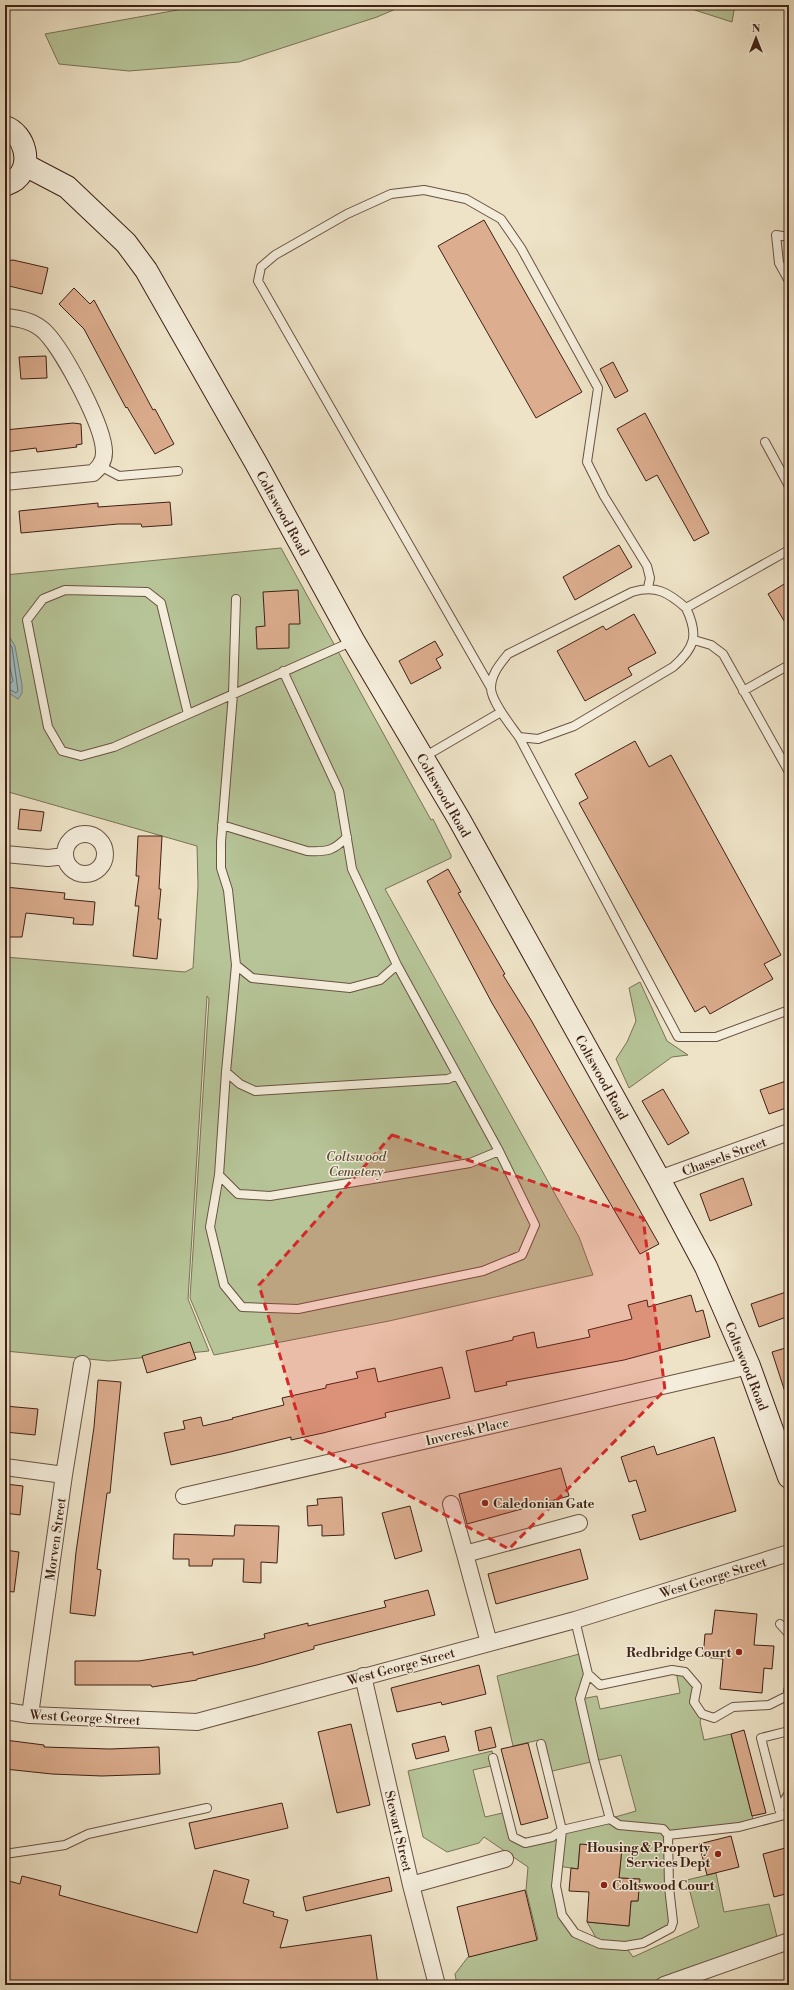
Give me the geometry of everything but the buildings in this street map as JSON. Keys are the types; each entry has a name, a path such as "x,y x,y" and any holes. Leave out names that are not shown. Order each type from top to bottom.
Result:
{"main road":[{"path":"5,127 20,139 26,152 25,165 17,179 5,185"},
{"name":"Coltswood Road","path":"25,165 68,187 126,243 146,270 256,463 354,640 459,819 659,1179 706,1267 749,1366 789,1476"}],"street":[{"path":"5,316 29,321 46,332 58,347 93,413 101,435 104,453 100,466 93,473 83,476 5,482"},
{"path":"5,854 48,858 65,856"},
{"name":"Chassels Street","path":"659,1179 789,1132"},
{"name":"Morven Street","path":"30,1715 64,1475 82,1364"},
{"name":"Inveresk Place","path":"184,1496 749,1366"},
{"path":"5,1467 64,1475"},
{"path":"451,1504 489,1643"},
{"path":"465,1554 579,1523"},
{"name":"West George Street","path":"5,1711 30,1715 197,1722 363,1676 576,1620 789,1553"},
{"name":"Stewart Street","path":"363,1676 411,1885 437,1985"},
{"path":"411,1885 505,1859"},
{"path":"664,1985 789,1941"}],"lane":[{"path":"648,588 650,578 647,566 604,496 587,462 598,388 521,248 501,218 466,198 424,190 391,194 347,214 275,255 261,267 258,281 491,688 501,712 519,737 678,1037 716,1037 789,1010"},
{"path":"789,237 776,235 779,263 789,281"},
{"path":"765,442 789,486"},
{"path":"100,466 119,476 178,471"},
{"path":"686,608 789,550"},
{"path":"491,688 496,668 508,654 632,592 648,588 658,590 674,598 686,608 694,625 694,640 685,656 673,667 574,726 556,734 538,739 519,737"},
{"path":"188,714 161,603 147,592 65,590 43,599 27,620 48,727 62,751 81,756 114,748 354,640"},
{"path":"236,599 233,694 222,825 221,868 228,890 236,965 226,1072 219,1175 210,1227 224,1284 242,1307 298,1309 483,1271 522,1255 535,1225 499,1151 397,965 352,869 340,791 283,671"},
{"path":"694,640 712,645 723,654 789,772"},
{"path":"743,691 789,665"},
{"path":"422,758 501,712"},
{"path":"222,825 307,852 321,852 334,849 348,837"},
{"path":"236,965 252,978 350,988 380,980 397,965"},
{"path":"226,1072 240,1084 255,1091 448,1079 457,1075"},
{"path":"219,1175 238,1194 270,1196 470,1163 499,1151"},
{"path":"541,1744 562,1830 556,1886 562,1915 575,1933 600,1944 625,1946 643,1943 671,1928 673,1922 669,1887 668,1835 663,1829 619,1825 610,1819 594,1760 580,1699 588,1674 576,1620"},
{"path":"780,1624 789,1634"},
{"path":"588,1674 600,1686 672,1670 685,1672 697,1686 694,1702 702,1714 714,1718 733,1707 769,1705 787,1696 789,1687"},
{"path":"668,1835 739,1827 781,1816 761,1738 789,1731"},
{"path":"493,1758 513,1837 525,1843 552,1837 562,1830 610,1819"},
{"path":"779,1809 789,1793"},
{"path":"5,1854 65,1845 88,1834 207,1808"}],"highlighted area":[{"path":"392,1135 643,1218 665,1390 509,1549 305,1440 259,1285"}],"green space":[{"path":"205,5 405,5 377,17 239,62 129,71 59,64 45,34"},
{"path":"679,5 735,5 732,22"},
{"name":"Coltswood Cemetery","path":"281,548 431,820 433,819 451,855 451,858 385,889 579,1237 593,1275 389,1321 214,1355 190,1298 209,999 207,996 188,1299 209,1351 109,1361 5,1351 5,957 185,972 193,968 198,886 197,846 5,791 5,575"},
{"path":"640,982 667,1041 688,1055 672,1057 629,1088 616,1059 627,1042 636,1021 629,988"},
{"path":"583,1653 588,1674 581,1699 597,1696 600,1709 680,1693 676,1671 697,1686 694,1702 702,1714 700,1722 704,1740 731,1734 754,1823 668,1835 671,1928 625,1946 633,1957 699,1927 687,1880 716,1873 724,1912 769,1904 779,1945 664,1985 457,1985 455,1974 468,1957 538,1939 526,1890 528,1867 484,1837 479,1843 447,1852 423,1837 408,1771 492,1751 495,1765 473,1770 485,1817 507,1812 513,1837 525,1843 636,1811 621,1755 548,1772 539,1740 513,1746 497,1676","holes":["580,1845 622,1848 619,1878 639,1879 638,1901 631,1901 629,1926 587,1922 599,1943 575,1933 562,1915 558,1866 578,1869"]}],"water":[{"path":"5,634 9,636 15,646 22,685 22,693 18,699 5,690"}],"waterway":[{"path":"772,5 789,9"}],"place":[{"name":"Caledonian Gate","path":"485,1503"},
{"name":"Redbridge Court","path":"739,1652"},
{"name":"Housing & Property Services Dept","path":"718,1854"},
{"name":"Coltswood Court","path":"604,1885"}]}
